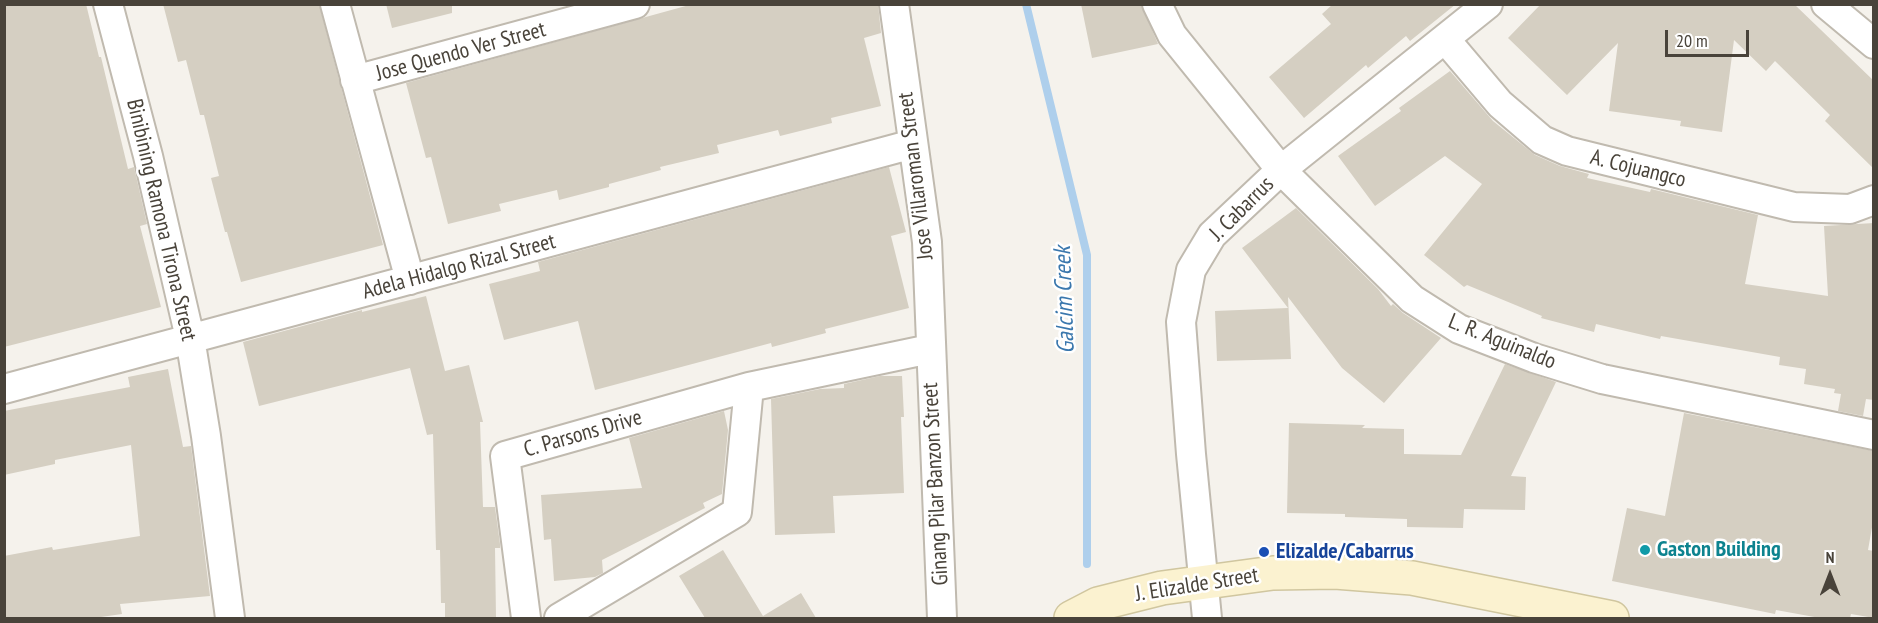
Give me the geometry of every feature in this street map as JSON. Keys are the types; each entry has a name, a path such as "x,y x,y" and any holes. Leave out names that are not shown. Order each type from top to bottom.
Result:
{"street":[{"name":"Binibining Ramona Tirona Street","path":"108,4 148,156 190,338 206,436 230,618"},
{"path":"335,4 410,280"},
{"name":"Jose Quendo Ver Street","path":"355,80 635,4"},
{"name":"Jose Villaroman Street","path":"894,4 927,242 930,349"},
{"name":"L. R. Aguinaldo","path":"1157,4 1172,35 1281,170 1412,299 1460,329 1534,358 1602,378 1874,435"},
{"name":"J. Cabarrus","path":"1207,618 1181,322 1191,270 1212,235 1281,170 1488,4"},
{"path":"1826,4 1874,44"},
{"name":"A. Cojuangco","path":"1445,39 1500,104 1542,140 1567,151 1794,207 1850,209 1874,201"},
{"name":"Adela Hidalgo Rizal Street","path":"4,389 914,144"},
{"name":"C. Parsons Drive","path":"526,618 505,456 749,387 930,349"},
{"name":"Ginang Pilar Banzon Street","path":"930,349 942,618"},
{"path":"559,618 737,512 749,387"},
{"name":"J. Elizalde Street","path":"1071,618 1098,604 1162,588 1273,573 1335,572 1412,578 1612,618"}],"building":[{"path":"4,4 86,4 128,169 134,167 147,224 140,226 161,307 4,347"},
{"path":"163,4 319,4 383,245 241,282 211,178 219,176 204,115 200,115 186,60 178,62"},
{"path":"386,4 452,4 452,13 392,28"},
{"path":"693,4 878,4 881,33 864,38 881,106 831,118 832,123 780,136 778,130 717,145 719,153 660,167 661,170 609,184 609,187 559,200 557,190 499,204 501,211 448,224 431,157 426,158 406,83"},
{"path":"1081,4 1141,4 1158,44 1092,58"},
{"path":"1333,4 1456,4 1410,41 1406,36 1368,68 1366,65 1304,118 1269,77 1331,24 1322,14"},
{"path":"1541,4 1794,4 1874,81 1874,169 1825,121 1830,115 1775,61 1766,71 1734,40 1722,132 1680,126 1681,121 1609,111 1618,43 1567,95 1508,38"},
{"path":"1450,71 1493,121 1535,155 1560,166 1589,174 1587,178 1650,192 1651,189 1758,215 1745,284 1828,296 1824,226 1874,223 1874,400 1866,399 1863,416 1838,411 1841,394 1834,393 1835,389 1804,384 1806,369 1779,365 1780,357 1661,336 1660,339 1596,324 1594,332 1541,318 1542,316 1467,285 1464,287 1424,255 1482,184 1445,156 1375,206 1338,156 1401,111 1399,108"},
{"path":"889,167 906,232 891,236 909,308 825,329 826,333 772,347 771,343 595,390 578,321 504,340 489,284 540,271 538,262"},
{"path":"1296,208 1378,289 1391,306 1393,304 1441,338 1384,403 1342,368 1288,297 1291,359 1217,361 1215,311 1288,308 1242,248"},
{"path":"426,296 445,371 469,365 483,422 480,422 483,507 495,507 500,544 500,548 495,548 496,618 445,618 445,603 441,603 440,550 436,550 433,434 427,435 410,368 259,406 243,342 362,310 362,312"},
{"path":"1505,364 1556,382 1511,476 1526,477 1525,510 1464,509 1463,528 1407,527 1407,519 1345,517 1345,514 1287,513 1289,423 1365,425 1362,428 1404,429 1404,454 1461,455"},
{"path":"168,369 183,447 191,446 210,596 120,604 122,614 94,618 4,618 4,556 52,547 53,550 140,536 131,445 55,460 55,464 4,475 4,411 130,387 128,377"},
{"path":"880,376 902,376 904,493 833,496 835,533 775,535 771,399 820,389 844,388 844,384"},
{"path":"724,411 728,430 722,494 703,503 705,508 602,560 603,573 595,577 554,581 551,539 544,540 541,495 642,488 629,438"},
{"path":"1684,413 1874,451 1874,516 1868,550 1874,551 1874,618 1851,614 1850,618 1820,618 1776,610 1775,614 1612,581 1627,508 1665,516"},
{"path":"723,550 763,616 801,593 816,618 705,618 679,576"}],"waterway":[{"name":"Galcim Creek","path":"1026,4 1087,255 1087,564"}],"place":[{"name":"Gaston Building","path":"1645,550"},
{"name":"Elizalde/Cabarrus","path":"1264,552"}]}
